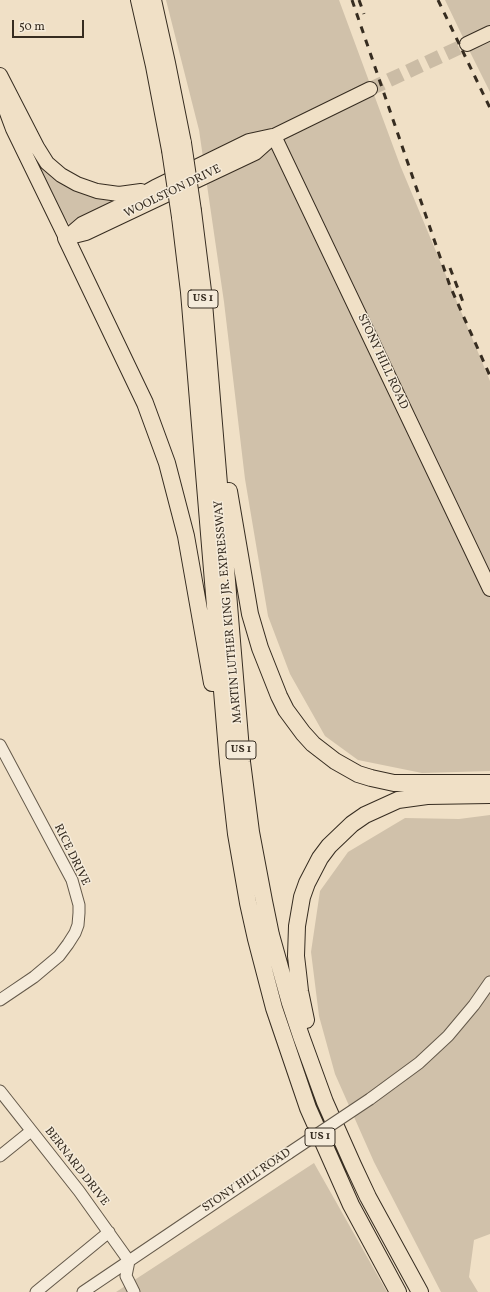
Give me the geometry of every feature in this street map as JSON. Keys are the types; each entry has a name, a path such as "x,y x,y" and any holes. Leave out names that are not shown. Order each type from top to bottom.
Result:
{"highway":[{"name":"MARTIN LUTHER KING JR. EXPRESSWAY","path":"139,0 154,66 176,146"},
{"name":"MARTIN LUTHER KING JR. EXPRESSWAY","path":"153,0 167,63 176,146 187,214 203,291 242,762 251,832 264,901 280,968 301,1036 325,1102 352,1165 420,1292"},
{"name":"MARTIN LUTHER KING JR. EXPRESSWAY","path":"187,214 189,292 232,799 242,869 256,939 274,1008 294,1068 319,1134 351,1205 398,1292"},
{"path":"66,238 145,403 160,441 174,485 191,561 232,799"},
{"path":"211,388 254,631 272,680 286,710 294,722 323,753 345,768 358,774 394,783 490,783"},
{"path":"325,1102 303,1008 296,956 299,911 302,897 313,870 329,846 352,824 387,804 398,800 427,796 490,795"}],"main road":[{"path":"466,44 490,33"},
{"name":"WOOLSTON DRIVE","path":"0,75 37,147 47,163 61,175 86,188 108,193 131,193 155,186"},
{"name":"WOOLSTON DRIVE","path":"66,238 82,224 132,200 155,186 249,141 274,136 370,89"},
{"path":"0,94 13,129 66,238"},
{"name":"WOOLSTON DRIVE","path":"66,238 86,234 255,153 274,136"},
{"name":"STONY HILL ROAD","path":"274,136 490,589"}],"street":[{"name":"RICE DRIVE","path":"0,745 72,880 77,898 79,914 78,925 75,933 59,956 34,977 0,1000"},
{"name":"STONY HILL ROAD","path":"83,1292 404,1075 443,1041 466,1016 490,982"},
{"name":"BERNARD DRIVE","path":"0,1091 79,1191 129,1261"},
{"path":"0,1156 31,1131"},
{"path":"36,1292 109,1232"},
{"path":"129,1261 126,1276 134,1292"}],"shaded area":[{"path":"166,0 339,0 400,165 490,381 490,771 422,773 358,760 325,736 290,674 268,616 245,479 224,302 199,130"},
{"path":"445,0 490,0 490,92 470,52"},
{"path":"40,161 111,198 112,204 70,225 64,217 37,162"},
{"path":"490,815 490,1234 474,1240 469,1277 478,1292 441,1292 374,1162 335,1074 319,1016 311,952 320,891 348,852 405,818 459,819"},
{"path":"314,1163 387,1292 116,1292"}],"tunnel":[{"path":"370,89 467,44"}],"railway":[{"path":"352,0 450,286 490,376"},
{"path":"359,0 364,14"},
{"path":"438,0 490,108"},
{"path":"450,268 465,307"}]}
